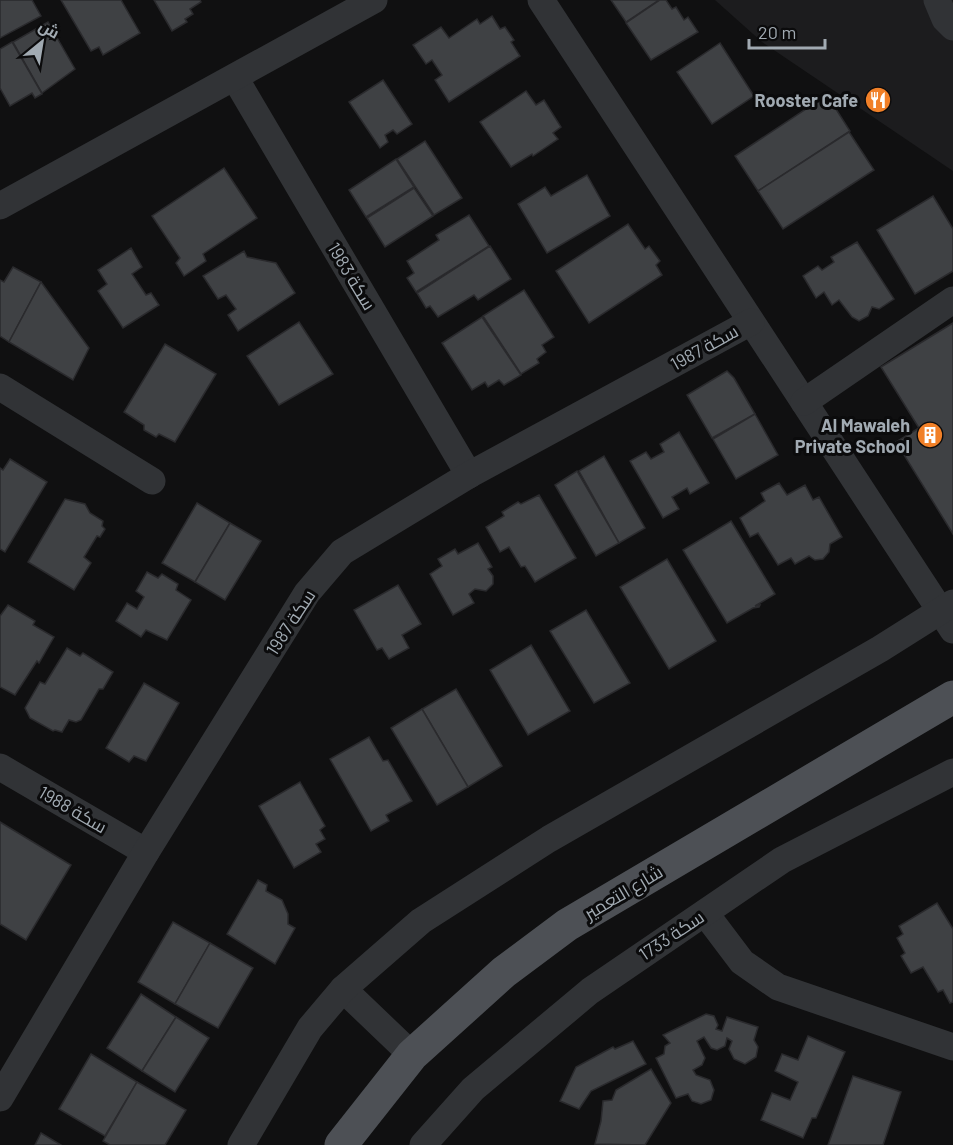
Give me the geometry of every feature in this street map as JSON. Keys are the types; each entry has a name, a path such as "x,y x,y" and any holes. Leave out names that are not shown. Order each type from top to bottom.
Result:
{"main road":[{"name":"شارع التعمير","path":"341,1145 412,1055 504,972 567,925 953,697"}],"street":[{"path":"3,196 235,78 374,0"},
{"path":"241,1145 310,1028 343,989 421,921 540,845 880,649 949,614 804,402 541,0"},
{"path":"936,0 945,19 953,27"},
{"name":"سكة 1983","path":"235,78 469,475"},
{"path":"804,402 953,300"},
{"name":"سكة 1987","path":"0,1098 146,852 307,593 342,552 469,475 751,322"},
{"path":"0,387 152,481"},
{"name":"سكة 1988","path":"0,767 146,852"},
{"name":"سكة 1733","path":"423,1145 473,1089 590,991 782,860 953,772"},
{"path":"705,913 742,962 778,987 953,1047"},
{"path":"343,989 412,1055"}],"shaded area":[{"path":"715,0 953,0 953,171 762,42"}],"building":[{"path":"0,0 32,0 41,16 0,38"},
{"path":"61,0 121,0 140,33 103,55 99,47 91,51"},
{"path":"154,0 200,0 201,2 190,9 193,14 185,19 187,22 172,31"},
{"path":"611,0 659,0 626,22"},
{"path":"660,0 666,0 672,9 676,7 684,20 688,17 698,32 651,60 626,23"},
{"path":"492,16 500,29 505,27 514,40 511,42 520,56 449,102 435,80 442,75 432,60 426,64 413,45 441,27 449,38 477,19 480,24"},
{"path":"48,22 75,69 42,93 13,42"},
{"path":"12,42 42,94 35,98 32,93 10,106 0,88 0,49"},
{"path":"720,43 754,96 712,124 677,72"},
{"path":"383,80 412,124 397,134 393,130 385,135 388,142 380,148 349,102"},
{"path":"526,91 536,105 544,100 561,127 553,133 558,139 533,156 532,154 511,167 480,122"},
{"path":"827,95 850,131 758,191 735,156"},
{"path":"849,132 874,170 783,229 758,191"},
{"path":"425,141 462,198 434,215 397,159"},
{"path":"396,159 414,187 366,217 349,190"},
{"path":"224,168 257,218 203,254 206,261 184,276 176,263 180,258 152,216"},
{"path":"587,175 610,216 547,253 518,204 545,187 551,196"},
{"path":"414,188 433,216 385,247 367,218"},
{"path":"933,196 953,229 953,271 915,294 877,230"},
{"path":"469,215 489,246 416,292 407,278 414,273 407,261 439,240 436,235"},
{"path":"628,224 645,249 649,246 660,261 656,265 662,275 589,323 556,271"},
{"path":"857,242 894,299 879,309 872,307 868,316 859,321 852,317 839,300 832,305 824,292 816,298 803,276 818,266 822,270 834,262 831,257"},
{"path":"490,246 511,279 478,300 474,295 438,317 430,306 426,308 417,293"},
{"path":"131,248 142,267 132,274 146,295 151,293 159,305 123,328 98,291 107,284 98,270"},
{"path":"244,251 247,257 276,263 295,293 238,331 228,315 236,309 226,295 218,299 203,276"},
{"path":"13,267 41,282 9,342 0,336 0,280 4,282"},
{"path":"41,282 89,348 73,380 9,342"},
{"path":"524,290 554,337 542,345 546,352 537,359 539,363 521,374 483,316"},
{"path":"482,317 521,375 504,385 499,380 488,387 485,382 472,390 442,343"},
{"path":"299,322 333,374 279,405 247,356"},
{"name":"Al Mawaleh Private School","path":"953,323 953,534 896,442 919,428 881,367"},
{"path":"165,344 216,374 175,442 159,434 156,437 144,430 144,425 124,412"},
{"path":"727,371 734,378 755,414 712,438 687,395"},
{"path":"755,414 778,455 736,479 713,439"},
{"path":"679,432 709,483 690,494 687,488 672,497 679,509 663,518 630,461 646,452 651,459 664,452 660,444"},
{"path":"604,456 645,528 619,543 579,471"},
{"path":"10,459 47,482 5,552 0,549 0,468 3,470"},
{"path":"577,471 619,543 596,556 555,485"},
{"path":"779,483 787,495 805,485 813,500 819,497 842,537 830,544 829,552 823,559 815,560 809,556 795,564 791,558 778,565 758,533 750,537 740,518 765,501 761,493"},
{"path":"539,495 576,558 535,582 525,566 521,567 509,547 500,552 486,527 504,516 502,512 518,502 521,504"},
{"path":"65,499 85,504 90,513 103,521 102,526 105,529 100,537 97,536 84,557 91,563 74,590 28,562"},
{"path":"197,503 230,523 195,582 162,563"},
{"path":"731,521 775,594 755,606 760,605 759,607 727,623 683,550"},
{"path":"230,523 261,541 225,600 195,582"},
{"path":"478,543 492,567 488,569 493,576 493,584 486,591 475,589 469,594 474,603 453,615 430,574 442,566 438,559 455,549 458,554"},
{"path":"667,559 716,641 669,669 620,587"},
{"path":"147,572 158,578 162,574 178,584 176,590 191,600 167,640 146,630 141,637 116,621 127,603 137,609 144,597 136,591"},
{"path":"398,585 421,624 402,635 409,648 389,659 382,648 377,650 354,610"},
{"path":"8,605 35,621 33,625 54,637 39,663 37,661 15,695 0,687 0,616"},
{"path":"586,610 630,683 594,703 550,631"},
{"path":"531,645 570,711 528,735 490,670"},
{"path":"67,648 80,656 83,653 113,672 103,689 99,689 81,720 76,722 69,720 62,732 53,731 30,718 25,708 40,682 45,684"},
{"path":"144,683 179,703 146,761 134,756 129,762 106,748"},
{"path":"456,689 502,766 468,787 422,709"},
{"path":"422,709 468,787 437,805 391,728"},
{"path":"369,737 383,761 388,760 412,801 386,815 389,821 371,831 330,759"},
{"path":"300,782 325,826 320,830 325,839 316,844 321,852 294,868 259,806"},
{"path":"0,822 71,865 26,940 0,924"},
{"path":"258,880 267,885 266,891 282,900 288,914 288,924 295,928 275,964 227,934"},
{"path":"937,903 953,929 953,1002 950,1003 943,990 938,992 923,967 911,973 901,956 905,953 897,938 903,934 899,926"},
{"path":"173,922 210,943 175,1004 138,982"},
{"path":"210,943 253,968 218,1028 175,1004"},
{"path":"141,994 176,1017 142,1071 107,1048"},
{"path":"706,1014 714,1016 718,1025 716,1029 722,1031 727,1017 758,1027 754,1040 758,1047 756,1057 745,1064 734,1059 729,1049 732,1041 727,1038 725,1046 717,1050 711,1048 704,1037 697,1041 705,1058 702,1065 693,1070 696,1075 710,1080 714,1090 711,1100 701,1104 692,1101 688,1094 676,1098 656,1058 664,1054 665,1046 670,1043 663,1035"},
{"path":"176,1017 209,1038 175,1092 142,1071"},
{"path":"808,1036 845,1052 816,1118 812,1118 803,1138 761,1120 772,1093 790,1100 798,1082 775,1071 782,1054 798,1060"},
{"path":"633,1041 646,1064 591,1091 579,1109 560,1101 576,1067 613,1047 615,1049"},
{"path":"91,1054 137,1082 105,1136 59,1109"},
{"path":"651,1069 671,1103 645,1145 595,1144 603,1101 612,1100 616,1090"},
{"path":"853,1076 901,1092 883,1145 828,1145"},
{"path":"137,1082 186,1110 165,1145 110,1145 103,1141"},
{"path":"41,1133 61,1145 35,1145"}],"place":[{"name":"Rooster Cafe","path":"878,100"},
{"name":"Al Mawaleh Private School","path":"930,435"}]}
